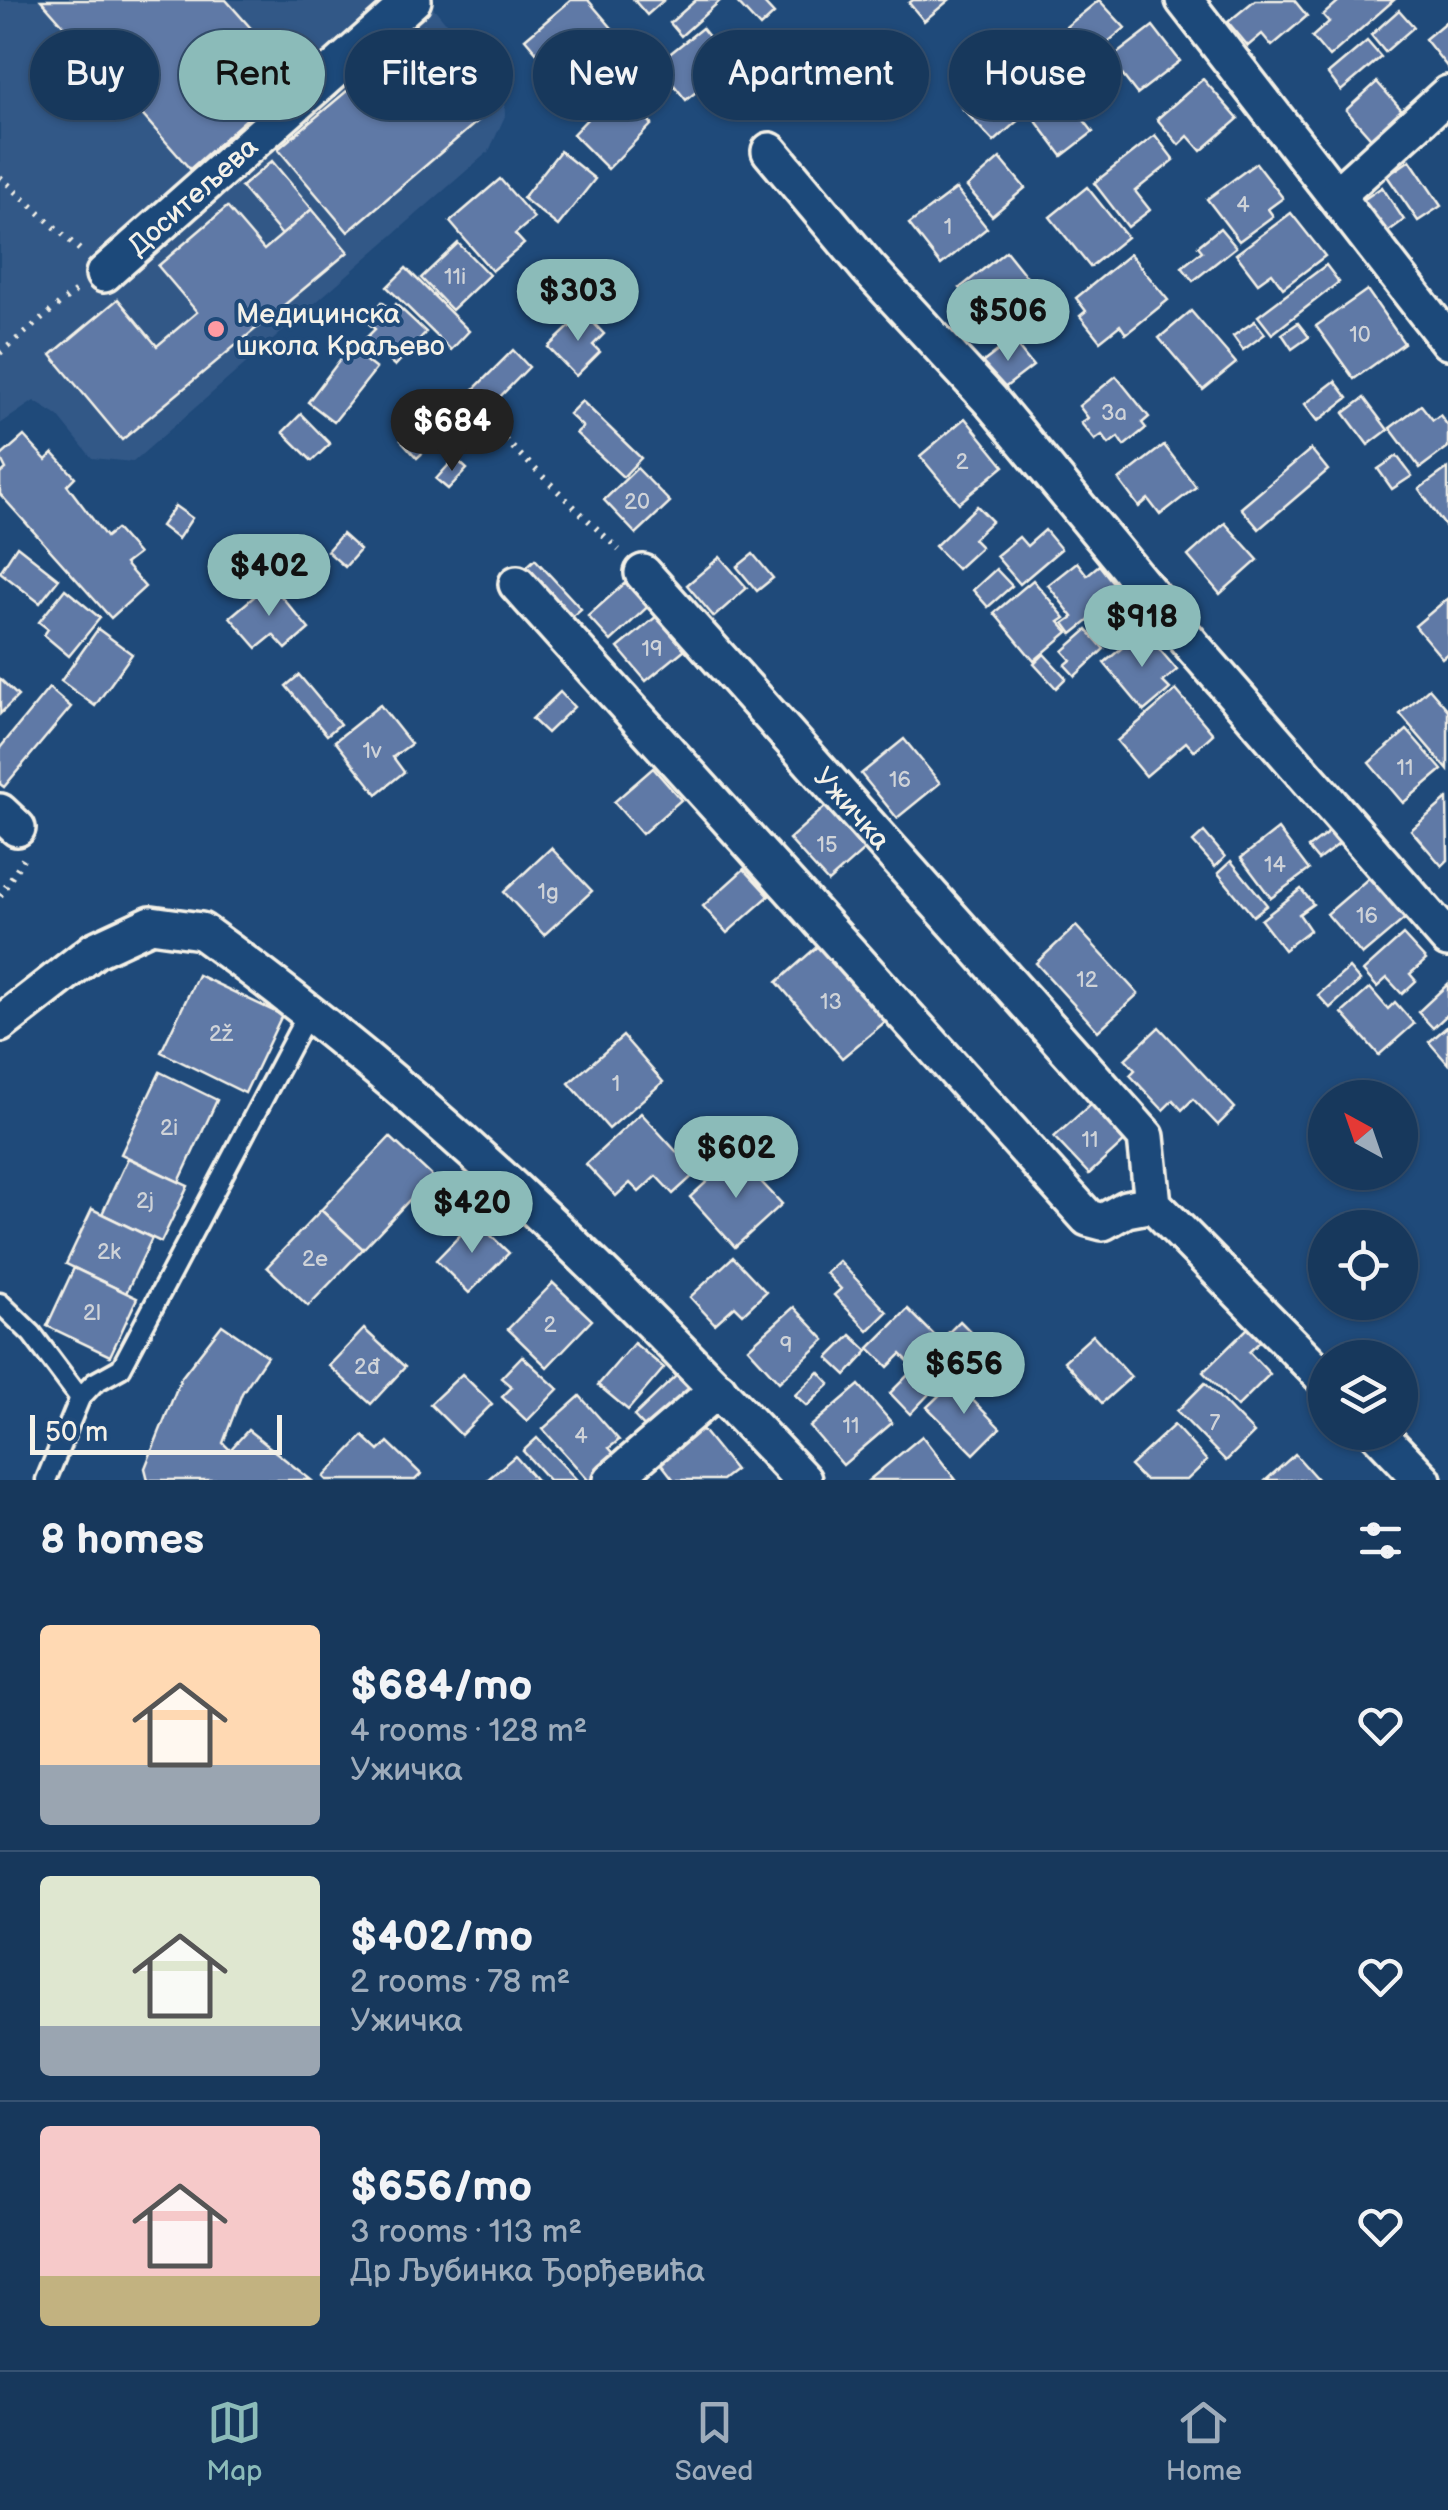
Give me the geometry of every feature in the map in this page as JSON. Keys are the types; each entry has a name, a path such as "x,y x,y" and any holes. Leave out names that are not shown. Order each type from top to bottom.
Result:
{"street":[{"name":"Доситељева","path":"104,274 413,0"},
{"path":"1203,7 1337,196 1448,341"},
{"path":"1337,196 1448,94"},
{"path":"770,151 868,268 990,400 1196,650 1448,939"},
{"name":"Ужичка","path":"643,573 1146,1137 1153,1204"},
{"path":"517,584 1088,1218 1103,1222 1126,1209 1153,1204 1308,1362"},
{"path":"0,1024 95,950 151,924 201,930 450,1128 718,1389 803,1480"},
{"path":"612,1480 718,1389"},
{"path":"1394,1450 1423,1480"}],"lane":[{"path":"46,1480 80,1398 94,1382 120,1368 308,1013"},
{"path":"0,1303 24,1324 80,1398"}],"path":[{"path":"0,178 104,274 60,299 0,353"},
{"path":"504,440 643,573"}],"shaded area":[{"path":"0,0 427,0 452,30 345,30 345,120 503,120 489,151 133,462 92,458 58,416 34,401 0,424"}],"building":[{"path":"41,0 226,0 252,30 179,30 179,120 245,120 190,169 147,120 159,120 159,30 67,30"},
{"path":"571,0 588,0 614,30 536,30"},
{"path":"634,0 664,0 647,15"},
{"path":"696,0 721,0 681,36 670,23"},
{"path":"735,0 761,0 774,14 760,27"},
{"path":"949,0 924,21 909,3"},
{"path":"1099,0 1125,28 1121,31 1062,30"},
{"path":"1255,0 1294,0 1307,16 1272,46 1262,34 1248,46 1228,22"},
{"path":"1340,0 1394,0 1329,57 1312,37 1329,22 1323,15"},
{"path":"1399,10 1414,27 1385,52 1371,35"},
{"path":"1448,20 1448,68 1425,39"},
{"path":"1153,26 1180,61 1137,94 1121,73 1121,51"},
{"path":"533,32 533,48 525,39"},
{"path":"693,35 693,94 686,100 673,84 673,51"},
{"path":"1367,41 1381,57 1341,91 1328,74"},
{"path":"1203,79 1238,119 1201,151 1188,136 1179,145 1157,119"},
{"path":"1377,82 1407,116 1376,144 1346,110"},
{"path":"345,93 345,120 479,120 348,232 278,149 312,120 325,120 325,109"},
{"path":"586,120 648,120 652,124 608,169 573,134"},
{"path":"973,120 1019,120 994,142"},
{"path":"1035,120 1084,120 1093,132 1062,156"},
{"path":"1155,135 1174,160 1135,191 1150,210 1128,227 1094,183"},
{"path":"560,151 595,179 558,226 523,198"},
{"path":"1000,158 1025,188 992,216 967,187"},
{"path":"1410,160 1441,206 1418,221 1387,176"},
{"path":"272,161 312,209 282,235 241,187"},
{"path":"1256,163 1283,198 1268,209 1273,216 1239,241 1207,199"},
{"path":"500,179 534,218 515,234 524,244 492,271 450,222"},
{"path":"1087,187 1127,237 1090,267 1050,217"},
{"path":"1382,187 1404,220 1386,233 1363,200"},
{"path":"956,189 987,228 941,265 909,224"},
{"name":"Медицинска школа Краљево","path":"227,207 264,250 312,209 348,252 122,440 51,355 118,299 157,346 197,312 158,266"},
{"path":"1291,213 1325,256 1283,288 1272,273 1258,283 1236,254"},
{"path":"1220,228 1236,247 1193,281 1182,267 1202,251 1198,246"},
{"path":"458,243 489,275 452,310 421,278"},
{"path":"1006,251 1034,286 988,323 960,288"},
{"path":"1130,254 1168,300 1126,334 1120,325 1100,341 1080,316 1086,311 1076,298"},
{"path":"1326,265 1339,282 1272,334 1258,316"},
{"path":"406,268 469,331 451,350 387,287"},
{"path":"1367,290 1404,343 1354,379 1316,326"},
{"path":"382,302 391,310 396,304 426,332 395,366 365,339 375,329 366,321"},
{"path":"1191,311 1236,363 1203,390 1159,338"},
{"path":"584,313 604,334 593,345 600,352 576,376 548,347"},
{"path":"1255,321 1265,334 1243,350 1233,336"},
{"path":"1298,323 1309,337 1292,349 1282,334"},
{"path":"1012,340 1033,366 1003,389 982,363"},
{"path":"349,348 376,369 334,422 308,402"},
{"path":"513,350 529,367 482,415 465,398"},
{"path":"1116,376 1149,417 1142,423 1146,428 1124,446 1118,437 1109,444 1102,435 1095,440 1081,423 1088,418 1079,406"},
{"path":"1335,381 1348,398 1318,421 1305,404"},
{"path":"1364,398 1388,430 1368,445 1344,413"},
{"path":"582,401 641,458 623,477 576,433 583,427 569,414"},
{"path":"1421,405 1433,420 1440,415 1448,426 1448,447 1420,468 1390,428"},
{"path":"436,408 452,426 417,458 401,440"},
{"path":"301,414 330,444 312,461 283,432"},
{"path":"965,418 1004,466 959,503 920,456"},
{"path":"24,436 46,460 53,453 75,477 67,485 106,537 116,529 138,554 125,564 145,587 111,618 0,494 0,474 6,469 0,457"},
{"path":"1164,445 1196,487 1160,515 1148,499 1139,507 1119,480"},
{"path":"1311,449 1328,470 1259,529 1241,508"},
{"path":"1397,456 1412,476 1392,489 1378,469"},
{"path":"455,458 467,469 448,489 436,479"},
{"path":"637,468 670,502 636,534 604,500"},
{"path":"1448,468 1448,524 1445,526 1419,489"},
{"path":"175,506 192,518 178,539 161,526"},
{"path":"977,506 992,521 973,539 981,547 957,569 935,546"},
{"path":"1225,523 1258,560 1220,594 1188,556"},
{"path":"1045,530 1061,549 1020,584 996,556 1019,537 1027,546"},
{"path":"342,534 360,550 345,567 327,551"},
{"path":"17,546 59,579 40,603 0,572"},
{"path":"753,554 773,578 757,591 737,567"},
{"path":"720,557 747,588 714,617 687,585"},
{"path":"535,559 581,609 567,621 521,572"},
{"path":"1077,562 1087,575 1099,565 1122,594 1072,634 1064,623 1073,617 1048,585"},
{"path":"996,569 1012,586 988,607 973,590"},
{"path":"633,576 655,600 611,641 588,616"},
{"path":"1033,580 1065,618 1059,622 1068,632 1034,661 994,613"},
{"path":"270,583 309,629 286,649 273,635 257,648 230,617"},
{"path":"65,589 100,618 69,656 44,635 48,629 39,622"},
{"path":"1448,598 1448,653 1442,658 1415,626"},
{"path":"657,616 685,649 646,681 618,648"},
{"path":"98,629 132,654 95,706 61,681"},
{"path":"1087,630 1104,649 1075,676 1065,665 1071,660 1063,651"},
{"path":"1143,630 1177,670 1163,682 1170,689 1144,711 1104,663"},
{"path":"1044,654 1066,678 1056,688 1034,664"},
{"path":"299,675 340,724 327,735 286,686"},
{"path":"0,679 18,696 0,714"},
{"path":"49,688 71,707 4,787 0,784 0,748"},
{"path":"1429,688 1448,710 1448,770 1400,714"},
{"path":"1176,690 1213,734 1194,751 1186,742 1146,776 1117,741"},
{"path":"560,692 574,707 547,733 532,719"},
{"path":"380,705 411,744 393,757 404,772 377,794 335,741"},
{"path":"1407,730 1442,770 1403,803 1369,763"},
{"path":"904,739 940,783 897,818 861,774"},
{"path":"653,768 681,800 642,834 614,802"},
{"path":"1447,799 1448,860 1442,866 1411,830"},
{"path":"825,807 864,850 828,882 789,839"},
{"path":"1278,829 1309,870 1271,898 1241,858"},
{"path":"1204,832 1225,857 1215,867 1193,842"},
{"path":"1329,832 1339,844 1318,860 1308,848"},
{"path":"551,848 592,891 544,935 504,892"},
{"path":"1231,861 1267,905 1253,916 1218,873"},
{"path":"744,869 769,896 727,933 703,906"},
{"path":"1370,877 1408,916 1362,955 1327,914"},
{"path":"1301,889 1313,904 1299,914 1310,930 1284,950 1261,920"},
{"path":"1076,926 1138,994 1098,1031 1036,963"},
{"path":"1403,935 1426,960 1410,974 1416,981 1402,994 1387,978 1377,987 1363,971"},
{"path":"820,944 886,1021 842,1058 777,982"},
{"path":"1349,968 1360,981 1330,1008 1318,995"},
{"path":"198,975 282,1015 245,1093 161,1052"},
{"path":"1448,984 1448,1014 1433,1028 1418,1012"},
{"path":"1370,988 1388,1009 1395,1002 1414,1024 1379,1055 1342,1013"},
{"path":"1448,1026 1448,1064 1429,1042"},
{"path":"1159,1027 1235,1108 1218,1125 1193,1099 1182,1110 1173,1100 1163,1110 1130,1075 1135,1070 1125,1059"},
{"path":"623,1036 663,1082 609,1129 569,1083"},
{"path":"160,1072 217,1100 179,1182 121,1154"},
{"path":"1092,1103 1126,1140 1089,1174 1054,1137"},
{"path":"641,1113 696,1173 673,1194 656,1176 639,1192 630,1183 616,1196 586,1164"},
{"path":"390,1137 432,1176 363,1249 321,1210"},
{"path":"736,1155 782,1204 735,1247 690,1197"},
{"path":"128,1158 188,1186 161,1242 102,1214"},
{"path":"92,1209 152,1238 126,1293 66,1264"},
{"path":"321,1210 363,1249 308,1306 267,1267"},
{"path":"475,1220 509,1253 469,1293 436,1260"},
{"path":"733,1257 766,1292 743,1314 735,1306 715,1324 690,1297"},
{"path":"839,1261 887,1312 868,1331 834,1295 841,1289 826,1273"},
{"path":"74,1268 137,1298 110,1356 47,1326"},
{"path":"553,1283 592,1320 547,1367 508,1329"},
{"path":"794,1307 825,1340 779,1382 748,1348"},
{"path":"908,1309 942,1343 916,1369 901,1354 888,1367 869,1348"},
{"path":"960,1321 975,1336 957,1354 942,1339"},
{"path":"222,1325 267,1356 242,1393 223,1443 230,1450 248,1430 311,1480 148,1480 145,1468 181,1378"},
{"path":"1249,1327 1262,1340 1249,1352 1270,1374 1237,1407 1203,1372"},
{"path":"364,1329 405,1367 371,1404 329,1366"},
{"path":"851,1335 868,1351 846,1375 828,1358"},
{"path":"1093,1335 1131,1377 1102,1403 1064,1361"},
{"path":"634,1343 664,1368 628,1410 598,1385"},
{"path":"985,1343 1008,1368 978,1396 955,1371"},
{"path":"522,1356 558,1389 527,1421 502,1397 512,1387 501,1378"},
{"path":"819,1372 830,1384 807,1406 795,1395"},
{"path":"679,1373 696,1391 651,1434 634,1416"},
{"path":"462,1374 492,1404 461,1435 430,1404"},
{"path":"909,1374 929,1394 910,1414 890,1393"},
{"path":"954,1381 1000,1428 974,1454 927,1407"},
{"path":"1205,1383 1254,1433 1226,1461 1177,1411"},
{"path":"859,1385 892,1423 843,1465 810,1427"},
{"path":"580,1396 619,1440 609,1448 619,1459 596,1480 588,1480 543,1429"},
{"path":"1174,1425 1207,1461 1187,1480 1144,1480 1130,1466"},
{"path":"701,1428 735,1470 722,1480 674,1480 660,1462"},
{"path":"363,1436 379,1451 388,1442 421,1474 415,1480 327,1480 324,1477"},
{"path":"922,1436 956,1480 869,1480"},
{"path":"537,1438 577,1480 549,1480 523,1451"},
{"path":"1295,1454 1318,1480 1266,1480"},
{"path":"515,1456 536,1480 487,1480"}],"place":[{"name":"Медицинска школа Краљево","path":"216,329"}]}
